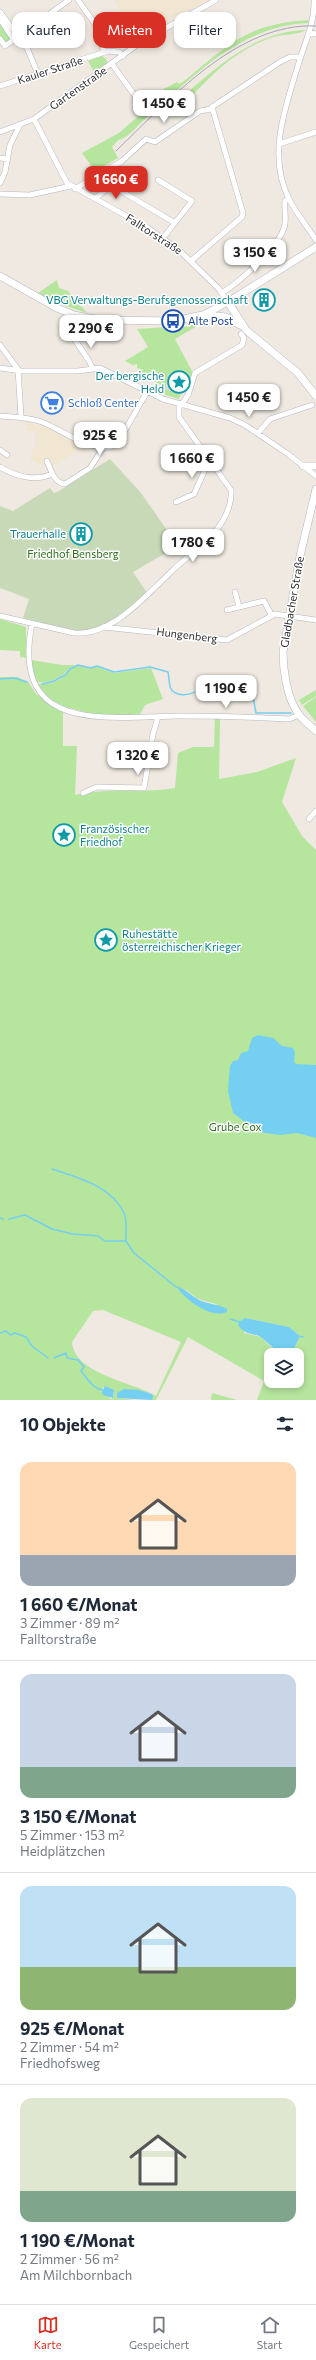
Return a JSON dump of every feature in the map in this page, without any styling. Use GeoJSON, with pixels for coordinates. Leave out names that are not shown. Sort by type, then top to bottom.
{"type":"FeatureCollection","features":[{"type":"Feature","properties":{"kind":"main road"},"geometry":{"type":"LineString","coordinates":[[0,276],[57,308],[74,315],[116,321],[173,321],[203,315],[228,302],[316,247]]}},
{"type":"Feature","properties":{"kind":"main road"},"geometry":{"type":"LineString","coordinates":[[228,302],[242,330]]}},
{"type":"Feature","properties":{"kind":"main road"},"geometry":{"type":"LineString","coordinates":[[203,315],[226,317],[298,373],[316,396]]}},
{"type":"Feature","properties":{"kind":"main road"},"geometry":{"type":"LineString","coordinates":[[303,466],[316,466]]}},
{"type":"Feature","properties":{"kind":"main road","name":"Gladbacher Straße"},"geometry":{"type":"LineString","coordinates":[[316,489],[300,556],[283,658],[291,698],[299,715],[316,730]]}},
{"type":"Feature","properties":{"kind":"street"},"geometry":{"type":"LineString","coordinates":[[52,12],[69,0]]}},
{"type":"Feature","properties":{"kind":"street"},"geometry":{"type":"LineString","coordinates":[[78,0],[95,24],[104,52]]}},
{"type":"Feature","properties":{"kind":"street","name":"Gartenstraße"},"geometry":{"type":"LineString","coordinates":[[0,132],[34,119],[152,35],[216,0]]}},
{"type":"Feature","properties":{"kind":"street"},"geometry":{"type":"LineString","coordinates":[[314,0],[314,20],[301,57],[278,144],[280,167],[289,198],[316,240]]}},
{"type":"Feature","properties":{"kind":"street"},"geometry":{"type":"LineString","coordinates":[[0,12],[12,32]]}},
{"type":"Feature","properties":{"kind":"street"},"geometry":{"type":"LineString","coordinates":[[0,19],[12,33]]}},
{"type":"Feature","properties":{"kind":"street"},"geometry":{"type":"LineString","coordinates":[[309,32],[316,34]]}},
{"type":"Feature","properties":{"kind":"street"},"geometry":{"type":"LineString","coordinates":[[0,39],[5,46],[12,41]]}},
{"type":"Feature","properties":{"kind":"street"},"geometry":{"type":"LineString","coordinates":[[27,48],[38,74]]}},
{"type":"Feature","properties":{"kind":"street","name":"Kauler Straße"},"geometry":{"type":"LineString","coordinates":[[0,86],[104,52],[118,52],[123,56]]}},
{"type":"Feature","properties":{"kind":"street"},"geometry":{"type":"LineString","coordinates":[[0,194],[30,195],[73,188],[122,161],[146,140],[155,142],[200,111],[211,109],[213,105],[280,62],[290,57],[301,57]]}},
{"type":"Feature","properties":{"kind":"street"},"geometry":{"type":"LineString","coordinates":[[112,64],[143,107]]}},
{"type":"Feature","properties":{"kind":"street"},"geometry":{"type":"LineString","coordinates":[[192,260],[242,217],[243,214],[211,109]]}},
{"type":"Feature","properties":{"kind":"street","name":"Falltorstraße"},"geometry":{"type":"LineString","coordinates":[[34,119],[64,179],[73,188],[163,238],[192,260],[223,292],[228,302]]}},
{"type":"Feature","properties":{"kind":"street"},"geometry":{"type":"LineString","coordinates":[[0,183],[5,172],[10,145],[20,125]]}},
{"type":"Feature","properties":{"kind":"street"},"geometry":{"type":"LineString","coordinates":[[278,144],[316,132]]}},
{"type":"Feature","properties":{"kind":"street"},"geometry":{"type":"LineString","coordinates":[[0,158],[8,159]]}},
{"type":"Feature","properties":{"kind":"street"},"geometry":{"type":"LineString","coordinates":[[158,180],[192,201],[163,238]]}},
{"type":"Feature","properties":{"kind":"street"},"geometry":{"type":"LineString","coordinates":[[95,199],[111,186],[175,223]]}},
{"type":"Feature","properties":{"kind":"street"},"geometry":{"type":"LineString","coordinates":[[223,292],[257,263],[281,236],[285,227],[285,201],[289,198]]}},
{"type":"Feature","properties":{"kind":"street"},"geometry":{"type":"LineString","coordinates":[[74,315],[70,334],[90,360],[93,370]]}},
{"type":"Feature","properties":{"kind":"street"},"geometry":{"type":"LineString","coordinates":[[0,616],[85,634],[103,627],[147,596],[207,540],[222,523],[228,510],[231,490],[179,417],[180,405],[188,395],[195,373],[242,345],[244,338],[242,330]]}},
{"type":"Feature","properties":{"kind":"street"},"geometry":{"type":"LineString","coordinates":[[0,345],[18,369],[21,417]]}},
{"type":"Feature","properties":{"kind":"street"},"geometry":{"type":"LineString","coordinates":[[0,368],[103,370],[147,392],[180,405],[230,418],[258,433],[316,476]]}},
{"type":"Feature","properties":{"kind":"street"},"geometry":{"type":"LineString","coordinates":[[0,416],[21,417],[42,422],[88,444],[103,448],[115,445],[120,439],[147,392]]}},
{"type":"Feature","properties":{"kind":"street"},"geometry":{"type":"LineString","coordinates":[[258,433],[270,419],[312,405]]}},
{"type":"Feature","properties":{"kind":"street"},"geometry":{"type":"LineString","coordinates":[[47,461],[52,474],[59,482],[65,484],[90,468],[103,448]]}},
{"type":"Feature","properties":{"kind":"street"},"geometry":{"type":"LineString","coordinates":[[0,450],[7,455]]}},
{"type":"Feature","properties":{"kind":"street"},"geometry":{"type":"LineString","coordinates":[[176,502],[194,494],[210,459]]}},
{"type":"Feature","properties":{"kind":"street"},"geometry":{"type":"LineString","coordinates":[[0,467],[23,477],[36,478],[52,474]]}},
{"type":"Feature","properties":{"kind":"street"},"geometry":{"type":"LineString","coordinates":[[235,592],[239,606]]}},
{"type":"Feature","properties":{"kind":"street"},"geometry":{"type":"LineString","coordinates":[[227,610],[264,601],[272,616]]}},
{"type":"Feature","properties":{"kind":"street","name":"Hungenberg"},"geometry":{"type":"LineString","coordinates":[[103,627],[227,640],[272,616],[289,615],[316,620]]}},
{"type":"Feature","properties":{"kind":"street"},"geometry":{"type":"LineString","coordinates":[[32,624],[28,656],[30,673],[37,690],[49,702],[64,709],[108,719],[158,717],[289,719],[299,715]]}},
{"type":"Feature","properties":{"kind":"street"},"geometry":{"type":"LineString","coordinates":[[83,793],[97,787],[144,788],[153,734],[158,717]]}},
{"type":"Feature","properties":{"kind":"street"},"geometry":{"type":"LineString","coordinates":[[309,819],[316,811]]}},
{"type":"Feature","properties":{"kind":"shaded area"},"geometry":{"type":"Polygon","coordinates":[[[114,0],[210,0],[185,12],[174,12],[174,17],[166,21],[166,12],[122,12],[114,0]]]}},
{"type":"Feature","properties":{"kind":"shaded area"},"geometry":{"type":"Polygon","coordinates":[[[169,374],[186,379],[182,395],[165,389],[169,374]]]}},
{"type":"Feature","properties":{"kind":"shaded area"},"geometry":{"type":"Polygon","coordinates":[[[24,421],[47,428],[84,446],[50,468],[30,460],[36,441],[35,432],[26,430],[27,426],[24,421]]]}},
{"type":"Feature","properties":{"kind":"green space"},"geometry":{"type":"Polygon","coordinates":[[[309,20],[308,23],[283,26],[261,33],[236,46],[236,41],[254,31],[287,22],[309,20]]]}},
{"type":"Feature","properties":{"kind":"green space"},"geometry":{"type":"Polygon","coordinates":[[[0,21],[12,39],[6,44],[0,38],[0,21]]]}},
{"type":"Feature","properties":{"kind":"green space"},"geometry":{"type":"Polygon","coordinates":[[[306,30],[299,33],[273,37],[260,42],[228,61],[191,97],[188,92],[228,59],[257,42],[288,32],[306,30]]]}},
{"type":"Feature","properties":{"kind":"green space"},"geometry":{"type":"Polygon","coordinates":[[[225,48],[232,48],[200,70],[129,135],[118,140],[112,147],[118,158],[95,171],[82,153],[119,133],[149,107],[148,104],[164,89],[177,82],[179,84],[183,82],[225,48]]]}},
{"type":"Feature","properties":{"kind":"green space"},"geometry":{"type":"Polygon","coordinates":[[[102,56],[107,60],[107,63],[94,72],[88,61],[102,56]]]}},
{"type":"Feature","properties":{"kind":"green space"},"geometry":{"type":"Polygon","coordinates":[[[57,280],[59,288],[68,291],[87,313],[60,304],[38,293],[57,280]]]}},
{"type":"Feature","properties":{"kind":"green space"},"geometry":{"type":"Polygon","coordinates":[[[204,322],[175,339],[193,373],[192,378],[187,377],[179,399],[163,394],[163,386],[141,374],[143,370],[137,368],[137,364],[133,365],[125,361],[148,347],[137,329],[168,327],[171,330],[204,322]]]}},
{"type":"Feature","properties":{"kind":"green space","name":"Friedhof Bensberg"},"geometry":{"type":"Polygon","coordinates":[[[110,459],[141,493],[178,546],[133,572],[147,593],[108,623],[90,630],[81,631],[59,628],[23,618],[29,599],[0,588],[0,506],[13,511],[50,488],[54,493],[59,491],[110,459]]]}},
{"type":"Feature","properties":{"kind":"green space"},"geometry":{"type":"Polygon","coordinates":[[[0,619],[26,627],[26,658],[20,657],[20,651],[0,650],[0,619]]]}},
{"type":"Feature","properties":{"kind":"green space"},"geometry":{"type":"Polygon","coordinates":[[[31,660],[62,665],[75,665],[71,668],[79,665],[88,668],[95,666],[114,673],[151,668],[163,699],[145,705],[139,716],[107,717],[65,707],[50,699],[37,684],[46,684],[61,679],[70,668],[55,680],[36,682],[31,660]]]}},
{"type":"Feature","properties":{"kind":"green space","name":"Grube Cox"},"geometry":{"type":"Polygon","coordinates":[[[0,677],[18,677],[29,683],[36,694],[63,712],[63,746],[77,746],[75,795],[100,791],[163,790],[175,788],[178,753],[193,747],[214,747],[215,719],[220,719],[219,779],[257,772],[296,758],[282,802],[302,836],[316,850],[316,1400],[257,1400],[264,1381],[188,1337],[156,1400],[152,1400],[152,1394],[139,1390],[117,1398],[134,1400],[0,1400],[0,677]],[[185,1289],[194,1304],[219,1305],[198,1299],[185,1289]],[[103,1310],[93,1311],[72,1342],[75,1353],[83,1362],[106,1376],[156,1396],[181,1342],[103,1310]],[[103,1387],[102,1392],[111,1399],[113,1398],[114,1390],[103,1387]]]}},
{"type":"Feature","properties":{"kind":"green space"},"geometry":{"type":"Polygon","coordinates":[[[316,690],[316,696],[302,705],[299,700],[316,690]]]}},
{"type":"Feature","properties":{"kind":"green space"},"geometry":{"type":"Polygon","coordinates":[[[316,697],[316,722],[303,706],[316,697]]]}},
{"type":"Feature","properties":{"kind":"green space"},"geometry":{"type":"Polygon","coordinates":[[[212,1393],[237,1400],[211,1400],[212,1393]]]}},
{"type":"Feature","properties":{"kind":"water"},"geometry":{"type":"Polygon","coordinates":[[[258,1035],[273,1038],[282,1046],[293,1048],[295,1052],[294,1062],[296,1064],[316,1065],[316,1138],[297,1133],[280,1135],[258,1132],[233,1113],[228,1091],[230,1066],[233,1061],[238,1060],[241,1053],[248,1051],[252,1038],[258,1035]]]}},
{"type":"Feature","properties":{"kind":"water"},"geometry":{"type":"Polygon","coordinates":[[[176,1286],[185,1290],[199,1300],[227,1309],[227,1312],[214,1313],[206,1311],[186,1297],[176,1286]]]}},
{"type":"Feature","properties":{"kind":"water"},"geometry":{"type":"Polygon","coordinates":[[[245,1318],[289,1327],[300,1336],[294,1348],[273,1348],[259,1336],[245,1332],[238,1325],[239,1322],[245,1318]]]}},
{"type":"Feature","properties":{"kind":"water"},"geometry":{"type":"Polygon","coordinates":[[[105,1386],[114,1390],[113,1398],[103,1395],[102,1392],[105,1386]]]}},
{"type":"Feature","properties":{"kind":"water"},"geometry":{"type":"Polygon","coordinates":[[[124,1389],[139,1390],[152,1394],[152,1400],[117,1398],[117,1393],[124,1389]]]}},
{"type":"Feature","properties":{"kind":"waterway"},"geometry":{"type":"LineString","coordinates":[[42,684],[54,681],[78,665],[91,668],[97,666],[114,672],[150,667],[168,672],[170,687],[173,691],[181,695],[190,694],[202,688],[214,691],[221,686],[249,684],[251,686],[256,713],[291,713]]}},
{"type":"Feature","properties":{"kind":"waterway"},"geometry":{"type":"LineString","coordinates":[[0,679],[14,678],[27,682]]}},
{"type":"Feature","properties":{"kind":"waterway"},"geometry":{"type":"LineString","coordinates":[[52,1169],[93,1184],[111,1196],[124,1213],[126,1223],[126,1240]]}},
{"type":"Feature","properties":{"kind":"waterway"},"geometry":{"type":"LineString","coordinates":[[9,1219],[25,1215],[52,1229],[73,1234],[98,1236],[105,1241],[126,1241],[134,1253],[176,1287]]}},
{"type":"Feature","properties":{"kind":"waterway"},"geometry":{"type":"LineString","coordinates":[[230,1319],[240,1322]]}},
{"type":"Feature","properties":{"kind":"waterway"},"geometry":{"type":"LineString","coordinates":[[0,1333],[6,1331],[10,1335],[15,1333],[26,1337],[32,1346],[48,1358]]}},
{"type":"Feature","properties":{"kind":"waterway"},"geometry":{"type":"LineString","coordinates":[[298,1336],[303,1337]]}},
{"type":"Feature","properties":{"kind":"waterway"},"geometry":{"type":"LineString","coordinates":[[54,1358],[66,1353],[67,1358],[78,1360],[84,1367],[81,1371],[88,1380],[96,1388],[103,1390]]}},
{"type":"Feature","properties":{"kind":"tram line"},"geometry":{"type":"LineString","coordinates":[[116,151],[182,88],[206,68],[232,51],[259,37],[287,28],[316,26]]}},
{"type":"Feature","properties":{"kind":"place","name":"VBG Verwaltungs-Berufsgenossenschaft"},"geometry":{"type":"Point","coordinates":[264,300]}},
{"type":"Feature","properties":{"kind":"place","name":"Alte Post"},"geometry":{"type":"Point","coordinates":[173,321]}},
{"type":"Feature","properties":{"kind":"place","name":"Der bergische Held"},"geometry":{"type":"Point","coordinates":[179,382]}},
{"type":"Feature","properties":{"kind":"place","name":"Schloß Center"},"geometry":{"type":"Point","coordinates":[52,403]}},
{"type":"Feature","properties":{"kind":"place","name":"Trauerhalle"},"geometry":{"type":"Point","coordinates":[81,534]}},
{"type":"Feature","properties":{"kind":"place","name":"Französischer Friedhof"},"geometry":{"type":"Point","coordinates":[64,835]}},
{"type":"Feature","properties":{"kind":"place","name":"Ruhestätte österreichischer Krieger"},"geometry":{"type":"Point","coordinates":[106,940]}}]}
